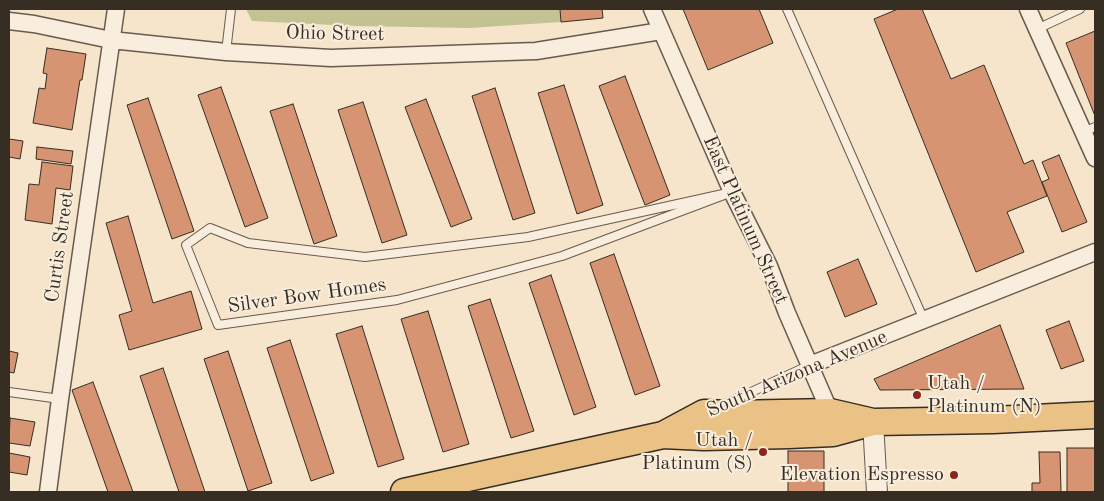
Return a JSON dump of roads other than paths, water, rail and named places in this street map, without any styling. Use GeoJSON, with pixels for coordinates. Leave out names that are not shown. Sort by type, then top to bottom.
{"type":"FeatureCollection","features":[{"type":"Feature","properties":{"kind":"main road"},"geometry":{"type":"LineString","coordinates":[[704,414],[873,422],[993,420],[1095,415]]}},
{"type":"Feature","properties":{"kind":"main road","name":"South Arizona Avenue"},"geometry":{"type":"LineString","coordinates":[[404,492],[662,436],[704,414]]}},
{"type":"Feature","properties":{"kind":"main road"},"geometry":{"type":"LineString","coordinates":[[662,436],[736,437],[833,433],[835,421]]}},
{"type":"Feature","properties":{"kind":"street","name":"Curtis Street"},"geometry":{"type":"LineString","coordinates":[[48,492],[116,9]]}},
{"type":"Feature","properties":{"kind":"street","name":"East Platinum Street"},"geometry":{"type":"LineString","coordinates":[[652,9],[732,192],[769,266],[787,313],[835,421]]}},
{"type":"Feature","properties":{"kind":"street"},"geometry":{"type":"LineString","coordinates":[[1028,9],[1089,129],[1095,158]]}},
{"type":"Feature","properties":{"kind":"street","name":"Ohio Street"},"geometry":{"type":"LineString","coordinates":[[9,21],[34,24],[111,40],[226,52],[331,58],[536,51],[661,31]]}},
{"type":"Feature","properties":{"kind":"street","name":"South Arizona Avenue"},"geometry":{"type":"LineString","coordinates":[[810,366],[1095,252]]}},
{"type":"Feature","properties":{"kind":"street"},"geometry":{"type":"LineString","coordinates":[[873,422],[877,492]]}},
{"type":"Feature","properties":{"kind":"lane"},"geometry":{"type":"LineString","coordinates":[[226,52],[231,9]]}},
{"type":"Feature","properties":{"kind":"lane"},"geometry":{"type":"LineString","coordinates":[[787,9],[924,320]]}},
{"type":"Feature","properties":{"kind":"lane"},"geometry":{"type":"LineString","coordinates":[[1037,29],[1080,9]]}},
{"type":"Feature","properties":{"kind":"lane","name":"Silver Bow Homes"},"geometry":{"type":"LineString","coordinates":[[732,192],[562,256],[397,300],[218,325],[186,245],[210,228],[248,243],[365,257],[528,237],[732,192]]}},
{"type":"Feature","properties":{"kind":"lane","name":"South Arizona Avenue"},"geometry":{"type":"LineString","coordinates":[[704,414],[810,366]]}},
{"type":"Feature","properties":{"kind":"lane"},"geometry":{"type":"LineString","coordinates":[[9,392],[60,399]]}},
{"type":"Feature","properties":{"kind":"place","name":"Utah / Platinum (N)"},"geometry":{"type":"Point","coordinates":[917,395]}},
{"type":"Feature","properties":{"kind":"place","name":"Utah / Platinum (S)"},"geometry":{"type":"Point","coordinates":[763,452]}},
{"type":"Feature","properties":{"kind":"place","name":"Elevation Espresso"},"geometry":{"type":"Point","coordinates":[954,475]}}]}
